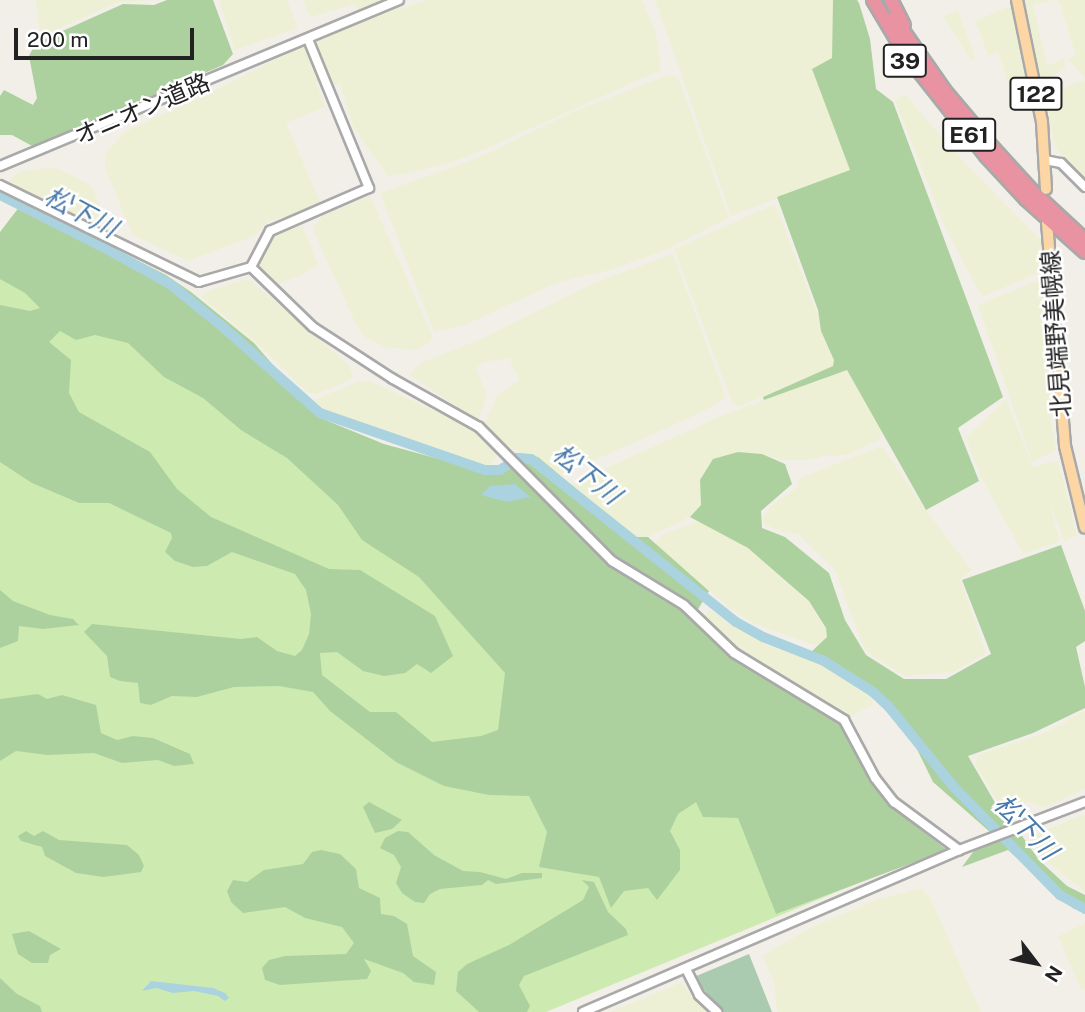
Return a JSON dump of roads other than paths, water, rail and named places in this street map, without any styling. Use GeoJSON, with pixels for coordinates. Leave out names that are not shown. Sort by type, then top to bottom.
{"type":"FeatureCollection","features":[{"type":"Feature","properties":{"kind":"highway","name":"39"},"geometry":{"type":"LineString","coordinates":[[863,0],[900,55],[954,117]]}},
{"type":"Feature","properties":{"kind":"highway","name":"E61"},"geometry":{"type":"LineString","coordinates":[[873,0],[905,52],[954,117],[1026,199],[1085,252]]}},
{"type":"Feature","properties":{"kind":"highway","name":"E61"},"geometry":{"type":"LineString","coordinates":[[883,0],[920,59],[1034,193],[1085,240]]}},
{"type":"Feature","properties":{"kind":"highway","name":"39"},"geometry":{"type":"LineString","coordinates":[[891,0],[920,59]]}},
{"type":"Feature","properties":{"kind":"main road","name":"122"},"geometry":{"type":"LineString","coordinates":[[1017,0],[1042,122],[1046,189]]}},
{"type":"Feature","properties":{"kind":"main road","name":"北見端野美幌線"},"geometry":{"type":"LineString","coordinates":[[1047,222],[1065,446],[1085,528]]}},
{"type":"Feature","properties":{"kind":"street","name":"オニオン道路"},"geometry":{"type":"LineString","coordinates":[[0,166],[399,0]]}},
{"type":"Feature","properties":{"kind":"street"},"geometry":{"type":"LineString","coordinates":[[0,185],[191,279],[209,281],[251,267],[270,231],[369,188],[308,39]]}},
{"type":"Feature","properties":{"kind":"street"},"geometry":{"type":"LineString","coordinates":[[1045,160],[1061,163],[1085,187]]}},
{"type":"Feature","properties":{"kind":"street"},"geometry":{"type":"LineString","coordinates":[[251,267],[313,327],[393,379],[480,427],[612,561],[684,605],[734,653],[844,720],[875,778],[894,802],[959,850]]}},
{"type":"Feature","properties":{"kind":"street"},"geometry":{"type":"LineString","coordinates":[[583,1012],[686,970],[959,850],[1085,802]]}},
{"type":"Feature","properties":{"kind":"street"},"geometry":{"type":"LineString","coordinates":[[686,970],[699,995],[717,1012]]}},
{"type":"Feature","properties":{"kind":"water"},"geometry":{"type":"Polygon","coordinates":[[[515,484],[530,497],[507,502],[481,495],[490,486],[515,484]]]}},
{"type":"Feature","properties":{"kind":"water"},"geometry":{"type":"Polygon","coordinates":[[[151,981],[213,988],[225,993],[229,998],[225,1001],[218,996],[194,991],[173,993],[156,988],[142,991],[151,981]]]}},
{"type":"Feature","properties":{"kind":"waterway","name":"松下川"},"geometry":{"type":"LineString","coordinates":[[0,195],[170,284],[320,413],[485,470],[500,470],[517,458],[531,459],[736,622],[763,637],[824,661],[873,692],[889,707],[953,786],[1060,895],[1085,909]]}}]}
